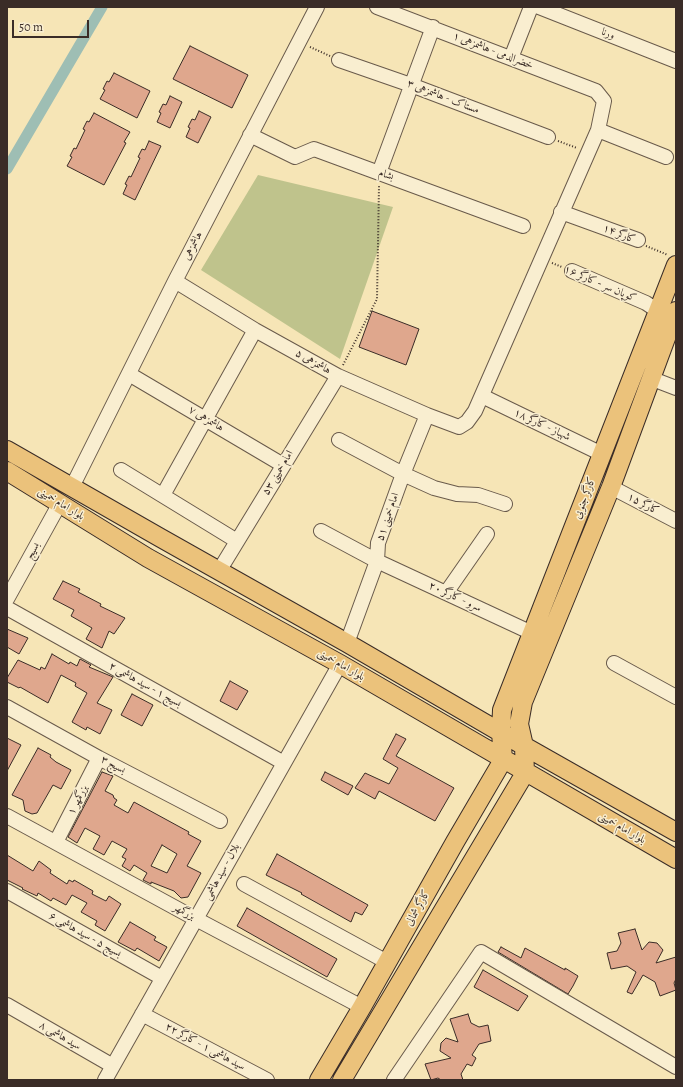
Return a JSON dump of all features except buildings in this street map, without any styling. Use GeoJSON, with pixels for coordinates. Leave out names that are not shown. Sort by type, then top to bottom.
{"type":"FeatureCollection","features":[{"type":"Feature","properties":{"kind":"main road","name":"کارگر جنوبی"},"geometry":{"type":"LineString","coordinates":[[501,732],[502,710],[658,311],[673,260]]}},
{"type":"Feature","properties":{"kind":"main road","name":"کارگر جنوبی"},"geometry":{"type":"LineString","coordinates":[[524,746],[519,724],[523,702],[610,487],[650,378],[671,336],[676,311]]}},
{"type":"Feature","properties":{"kind":"main road","name":"بلوار امام خمینی"},"geometry":{"type":"LineString","coordinates":[[7,450],[347,642],[524,746],[676,832]]}},
{"type":"Feature","properties":{"kind":"main road","name":"بلوار امام خمینی"},"geometry":{"type":"LineString","coordinates":[[7,472],[148,558],[340,664],[525,773],[676,859]]}},
{"type":"Feature","properties":{"kind":"main road"},"geometry":{"type":"LineString","coordinates":[[592,479],[610,487]]}},
{"type":"Feature","properties":{"kind":"main road"},"geometry":{"type":"LineString","coordinates":[[501,732],[503,760]]}},
{"type":"Feature","properties":{"kind":"main road"},"geometry":{"type":"LineString","coordinates":[[524,746],[525,773]]}},
{"type":"Feature","properties":{"kind":"main road","name":"کارگر شمالی"},"geometry":{"type":"LineString","coordinates":[[319,1080],[503,760]]}},
{"type":"Feature","properties":{"kind":"main road","name":"کارگر شمالی"},"geometry":{"type":"LineString","coordinates":[[342,1080],[525,773]]}},
{"type":"Feature","properties":{"kind":"main road"},"geometry":{"type":"LineString","coordinates":[[455,842],[460,838],[466,837],[472,840],[476,844],[477,850],[475,856]]}},
{"type":"Feature","properties":{"kind":"street","name":"هاشمزهی"},"geometry":{"type":"LineString","coordinates":[[72,487],[250,134],[317,7]]}},
{"type":"Feature","properties":{"kind":"street","name":"خضرالدمی - هاشمزهی ۱"},"geometry":{"type":"LineString","coordinates":[[377,7],[434,27],[596,91],[604,101],[598,130]]}},
{"type":"Feature","properties":{"kind":"street"},"geometry":{"type":"LineString","coordinates":[[511,58],[531,7]]}},
{"type":"Feature","properties":{"kind":"street","name":"ورنا"},"geometry":{"type":"LineString","coordinates":[[540,7],[676,61]]}},
{"type":"Feature","properties":{"kind":"street"},"geometry":{"type":"LineString","coordinates":[[379,173],[434,27]]}},
{"type":"Feature","properties":{"kind":"street","name":"مستاک - هاشمزهی ۳"},"geometry":{"type":"LineString","coordinates":[[339,60],[411,85],[548,137]]}},
{"type":"Feature","properties":{"kind":"street"},"geometry":{"type":"LineString","coordinates":[[482,396],[598,130],[666,157]]}},
{"type":"Feature","properties":{"kind":"street","name":"بشام"},"geometry":{"type":"LineString","coordinates":[[250,134],[295,157],[314,150],[523,226]]}},
{"type":"Feature","properties":{"kind":"street","name":"کارگر ۱۴"},"geometry":{"type":"LineString","coordinates":[[562,212],[638,240]]}},
{"type":"Feature","properties":{"kind":"street","name":"کوپان سر - کارگر ۱۶"},"geometry":{"type":"LineString","coordinates":[[572,271],[646,303],[658,311]]}},
{"type":"Feature","properties":{"kind":"street","name":"هاشمزهی ۵"},"geometry":{"type":"LineString","coordinates":[[175,281],[255,330],[338,376],[427,415],[459,427],[468,422],[482,396]]}},
{"type":"Feature","properties":{"kind":"street"},"geometry":{"type":"LineString","coordinates":[[163,495],[255,330]]}},
{"type":"Feature","properties":{"kind":"street","name":"هاشمزهی ۷"},"geometry":{"type":"LineString","coordinates":[[129,374],[283,465]]}},
{"type":"Feature","properties":{"kind":"street","name":"امام خمینی ۵۳"},"geometry":{"type":"LineString","coordinates":[[219,570],[338,376]]}},
{"type":"Feature","properties":{"kind":"street"},"geometry":{"type":"LineString","coordinates":[[650,378],[676,388]]}},
{"type":"Feature","properties":{"kind":"street","name":"شهباز - کارگر ۱۸"},"geometry":{"type":"LineString","coordinates":[[482,396],[602,454]]}},
{"type":"Feature","properties":{"kind":"street","name":"امام خمینی ۵۱"},"geometry":{"type":"LineString","coordinates":[[347,642],[377,560],[378,543],[402,474],[427,415]]}},
{"type":"Feature","properties":{"kind":"street"},"geometry":{"type":"LineString","coordinates":[[339,440],[402,474],[434,488],[457,494],[478,495],[505,504]]}},
{"type":"Feature","properties":{"kind":"street"},"geometry":{"type":"LineString","coordinates":[[121,470],[237,541]]}},
{"type":"Feature","properties":{"kind":"street","name":"کارگر ۱۵"},"geometry":{"type":"LineString","coordinates":[[610,487],[676,521]]}},
{"type":"Feature","properties":{"kind":"street","name":"بسیج"},"geometry":{"type":"LineString","coordinates":[[7,599],[60,503]]}},
{"type":"Feature","properties":{"kind":"street","name":"سرو - کارگر ۲۰"},"geometry":{"type":"LineString","coordinates":[[320,531],[377,560],[532,633]]}},
{"type":"Feature","properties":{"kind":"street"},"geometry":{"type":"LineString","coordinates":[[446,593],[487,534]]}},
{"type":"Feature","properties":{"kind":"street","name":"بسیج ۱ - سید هاشمی ۲"},"geometry":{"type":"LineString","coordinates":[[7,608],[284,762]]}},
{"type":"Feature","properties":{"kind":"street"},"geometry":{"type":"LineString","coordinates":[[614,663],[676,697]]}},
{"type":"Feature","properties":{"kind":"street","name":"بلال - سید هاشمی"},"geometry":{"type":"LineString","coordinates":[[105,1080],[340,664]]}},
{"type":"Feature","properties":{"kind":"street","name":"بسیج ۳"},"geometry":{"type":"LineString","coordinates":[[7,707],[99,758],[220,821]]}},
{"type":"Feature","properties":{"kind":"street","name":"بزرگمهر ۱"},"geometry":{"type":"LineString","coordinates":[[56,842],[99,758]]}},
{"type":"Feature","properties":{"kind":"street","name":"بزرگمهر"},"geometry":{"type":"LineString","coordinates":[[7,816],[362,1007]]}},
{"type":"Feature","properties":{"kind":"street"},"geometry":{"type":"LineString","coordinates":[[244,884],[387,962]]}},
{"type":"Feature","properties":{"kind":"street","name":"بسیج ۵ - سید هاشمی ۶"},"geometry":{"type":"LineString","coordinates":[[8,893],[162,978]]}},
{"type":"Feature","properties":{"kind":"street"},"geometry":{"type":"LineString","coordinates":[[394,1080],[481,952],[676,1067]]}},
{"type":"Feature","properties":{"kind":"street","name":"سید هاشمی ۸"},"geometry":{"type":"LineString","coordinates":[[7,1005],[113,1066]]}},
{"type":"Feature","properties":{"kind":"street","name":"سید هاشمی ۱ - کارگر ۲۲"},"geometry":{"type":"LineString","coordinates":[[142,1014],[268,1080]]}},
{"type":"Feature","properties":{"kind":"path"},"geometry":{"type":"LineString","coordinates":[[298,42],[339,60]]}},
{"type":"Feature","properties":{"kind":"path"},"geometry":{"type":"LineString","coordinates":[[548,137],[588,152]]}},
{"type":"Feature","properties":{"kind":"path"},"geometry":{"type":"LineString","coordinates":[[338,376],[377,300],[379,173]]}},
{"type":"Feature","properties":{"kind":"path","name":"کارگر ۱۴"},"geometry":{"type":"LineString","coordinates":[[638,240],[642,245],[673,260]]}},
{"type":"Feature","properties":{"kind":"path","name":"کوپان سر - کارگر ۱۶"},"geometry":{"type":"LineString","coordinates":[[541,258],[572,271]]}},
{"type":"Feature","properties":{"kind":"green space"},"geometry":{"type":"Polygon","coordinates":[[[258,175],[393,207],[340,359],[201,270],[258,175]]]}},
{"type":"Feature","properties":{"kind":"waterway"},"geometry":{"type":"LineString","coordinates":[[7,169],[102,7]]}}]}
